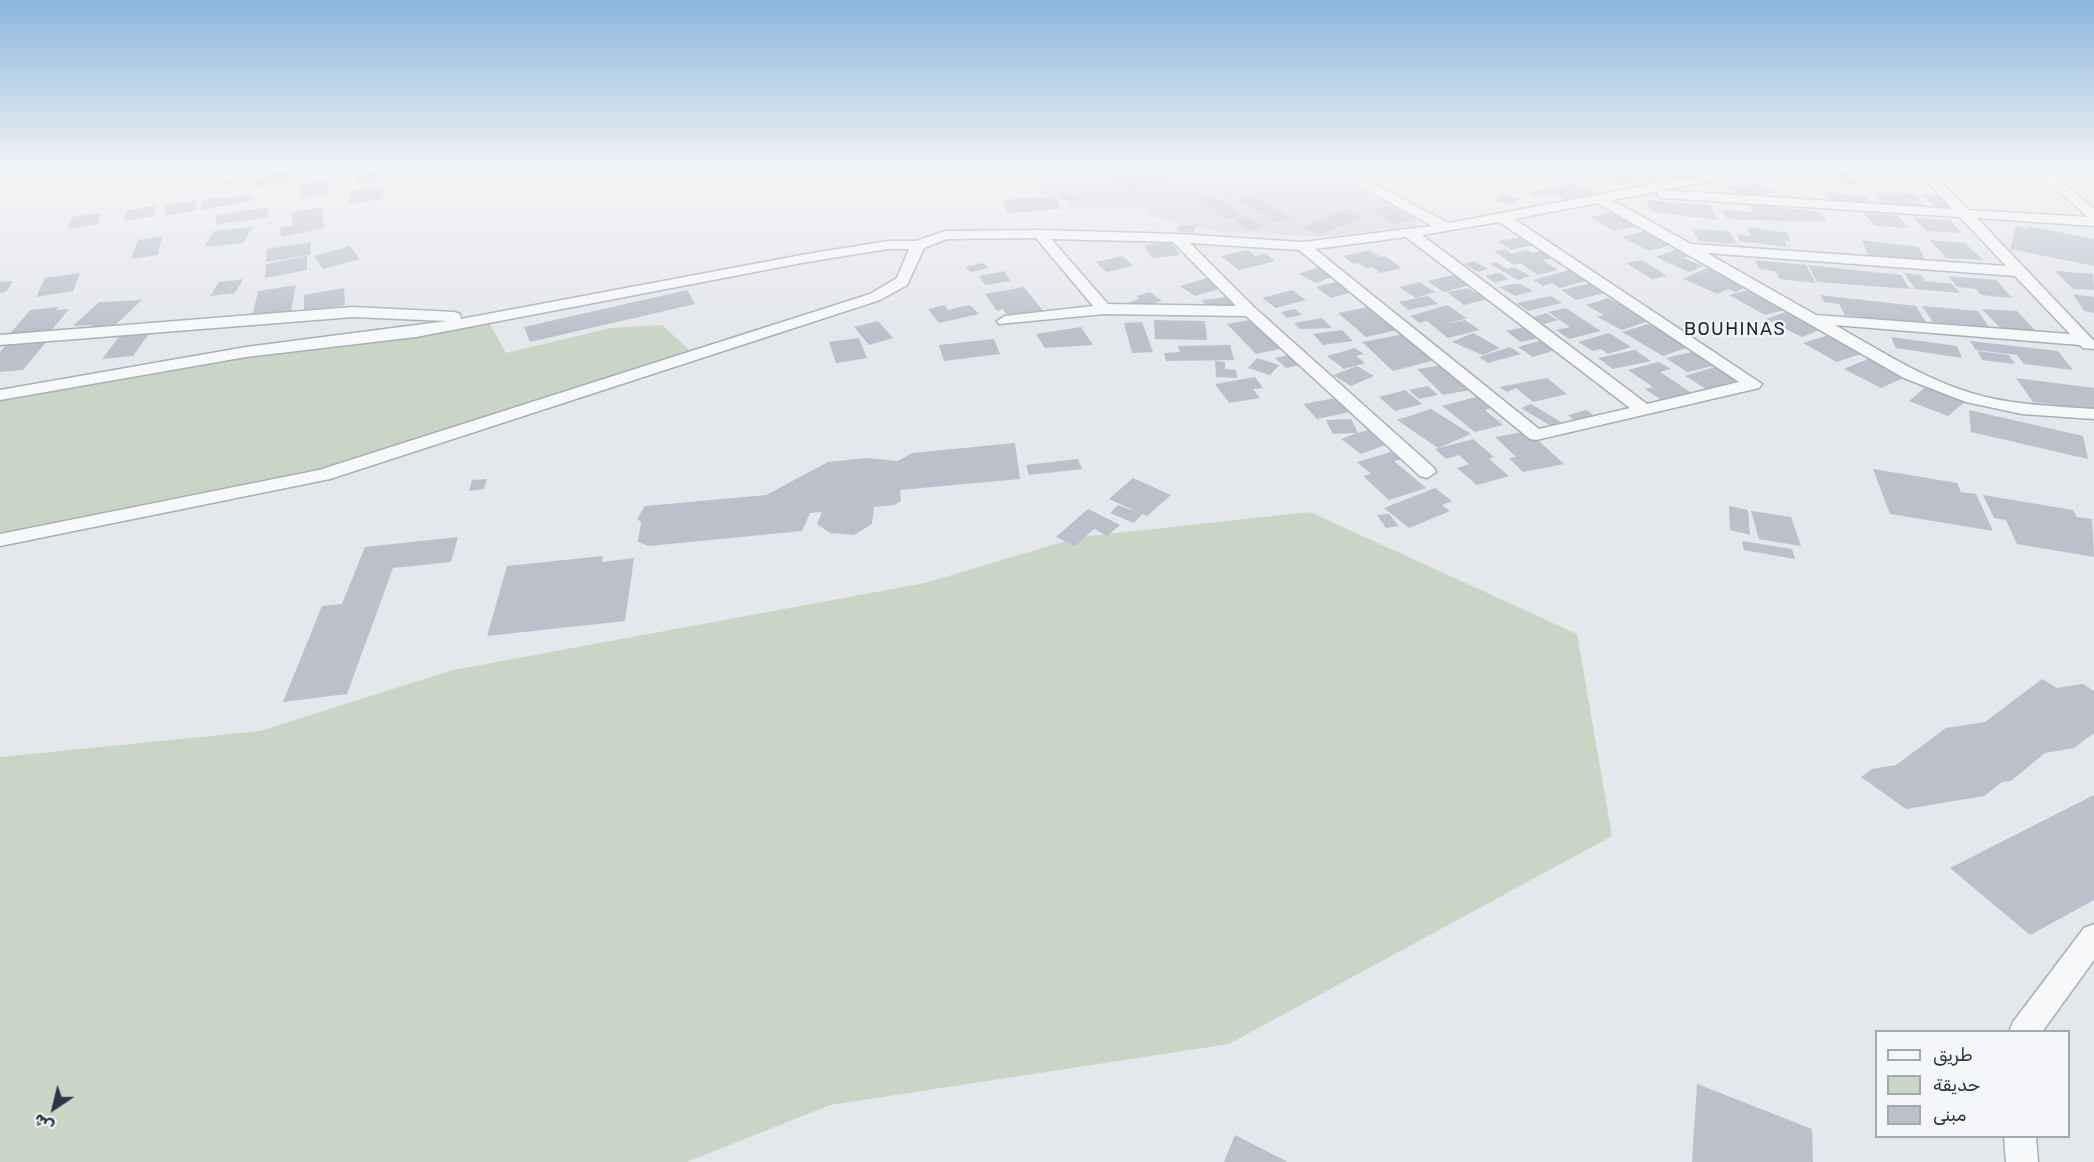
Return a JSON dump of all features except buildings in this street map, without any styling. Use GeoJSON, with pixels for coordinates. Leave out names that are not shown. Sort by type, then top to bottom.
{"type":"FeatureCollection","features":[{"type":"Feature","properties":{"kind":"street"},"geometry":{"type":"LineString","coordinates":[[1442,225],[1447,228]]}},
{"type":"Feature","properties":{"kind":"street"},"geometry":{"type":"LineString","coordinates":[[0,395],[246,352],[416,332],[807,258],[888,245],[918,245],[945,235],[1040,234],[1177,238],[1303,246],[1411,234],[1461,225]]}},
{"type":"Feature","properties":{"kind":"street"},"geometry":{"type":"LineString","coordinates":[[1303,246],[1536,435],[1753,384],[1513,225]]}},
{"type":"Feature","properties":{"kind":"street"},"geometry":{"type":"LineString","coordinates":[[1648,225],[1910,374],[1966,397],[2022,409],[2094,414]]}},
{"type":"Feature","properties":{"kind":"street"},"geometry":{"type":"LineString","coordinates":[[1977,225],[2089,345]]}},
{"type":"Feature","properties":{"kind":"street"},"geometry":{"type":"LineString","coordinates":[[1040,234],[1104,309]]}},
{"type":"Feature","properties":{"kind":"street"},"geometry":{"type":"LineString","coordinates":[[1411,234],[1645,411]]}},
{"type":"Feature","properties":{"kind":"street"},"geometry":{"type":"LineString","coordinates":[[1177,238],[1250,310],[1427,472]]}},
{"type":"Feature","properties":{"kind":"street"},"geometry":{"type":"LineString","coordinates":[[0,540],[323,475],[875,297],[897,287],[908,276],[918,245]]}},
{"type":"Feature","properties":{"kind":"street"},"geometry":{"type":"LineString","coordinates":[[1687,247],[2022,272]]}},
{"type":"Feature","properties":{"kind":"street"},"geometry":{"type":"LineString","coordinates":[[1005,321],[1104,309],[1250,310]]}},
{"type":"Feature","properties":{"kind":"street"},"geometry":{"type":"LineString","coordinates":[[0,340],[353,312],[487,319]]}},
{"type":"Feature","properties":{"kind":"street"},"geometry":{"type":"LineString","coordinates":[[1812,319],[2089,345]]}},
{"type":"Feature","properties":{"kind":"street"},"geometry":{"type":"LineString","coordinates":[[2025,1030],[2094,937]]}},
{"type":"Feature","properties":{"kind":"street"},"geometry":{"type":"LineString","coordinates":[[2020,1138],[2022,1162]]}},
{"type":"Feature","properties":{"kind":"shaded area"},"geometry":{"type":"Polygon","coordinates":[[[1190,225],[1418,226],[1321,237],[1217,231],[1190,225]]]}},
{"type":"Feature","properties":{"kind":"green space"},"geometry":{"type":"Polygon","coordinates":[[[487,319],[506,353],[611,328],[662,325],[695,355],[323,475],[0,540],[0,395],[487,319]]]}},
{"type":"Feature","properties":{"kind":"green space"},"geometry":{"type":"Polygon","coordinates":[[[1310,512],[1577,634],[1612,836],[1229,1044],[830,1105],[687,1162],[0,1162],[0,757],[260,731],[453,670],[925,583],[1079,537],[1310,512]]]}},
{"type":"Feature","properties":{"kind":"district","name":"BOUHINAS"},"geometry":{"type":"Point","coordinates":[1735,330]}}]}
